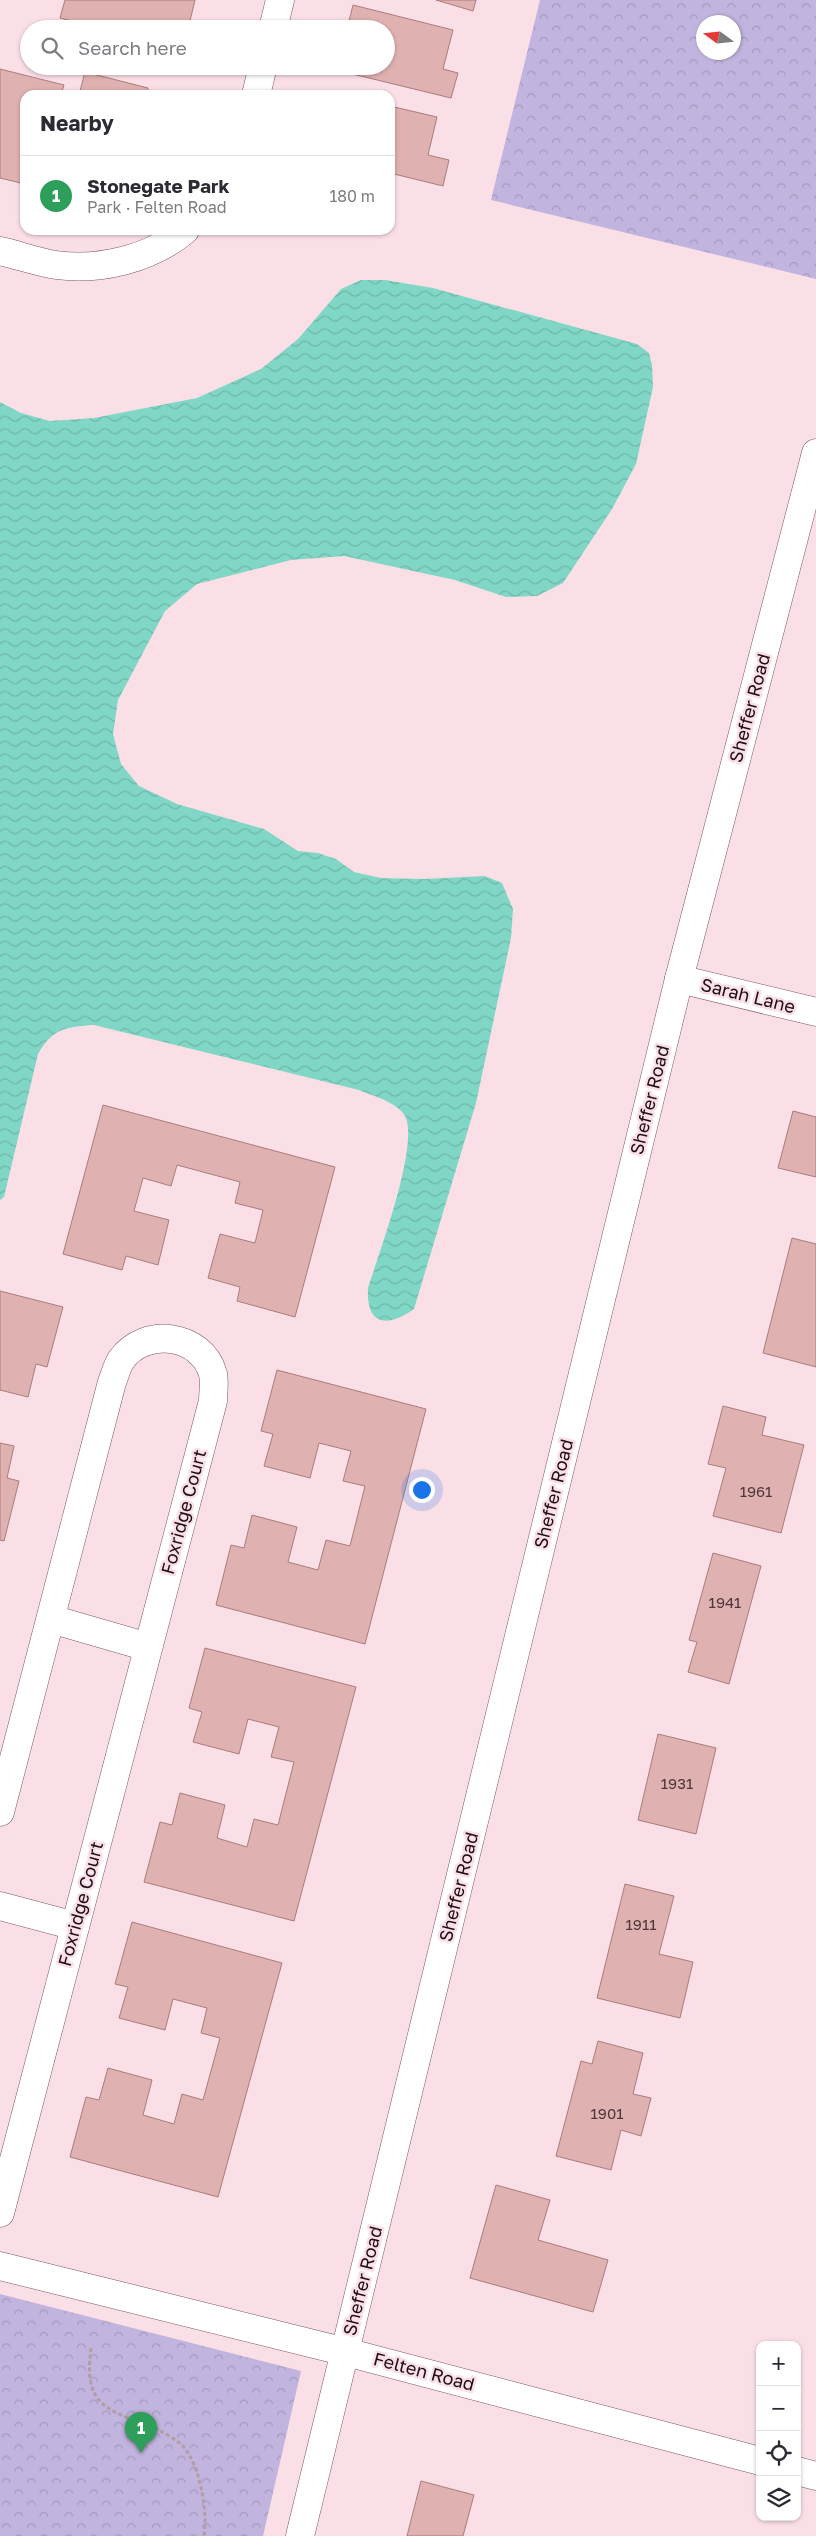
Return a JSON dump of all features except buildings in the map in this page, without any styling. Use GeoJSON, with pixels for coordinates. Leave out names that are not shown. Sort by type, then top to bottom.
{"type":"FeatureCollection","features":[{"type":"Feature","properties":{"kind":"street"},"geometry":{"type":"LineString","coordinates":[[275,20],[280,0]]}},
{"type":"Feature","properties":{"kind":"street"},"geometry":{"type":"LineString","coordinates":[[257,90],[261,75]]}},
{"type":"Feature","properties":{"kind":"street"},"geometry":{"type":"LineString","coordinates":[[0,251],[55,265],[93,267],[133,258],[173,240],[178,235]]}},
{"type":"Feature","properties":{"kind":"street","name":"Sheffer Road"},"geometry":{"type":"LineString","coordinates":[[300,2536],[679,979],[816,453]]}},
{"type":"Feature","properties":{"kind":"street","name":"Sarah Lane"},"geometry":{"type":"LineString","coordinates":[[679,979],[816,1012]]}},
{"type":"Feature","properties":{"kind":"street","name":"Foxridge Court"},"geometry":{"type":"LineString","coordinates":[[0,1812],[112,1382],[121,1360],[139,1345],[162,1338],[184,1341],[204,1355],[214,1375],[213,1401],[0,2213]]}},
{"type":"Feature","properties":{"kind":"street"},"geometry":{"type":"LineString","coordinates":[[51,1619],[148,1646]]}},
{"type":"Feature","properties":{"kind":"street"},"geometry":{"type":"LineString","coordinates":[[0,1906],[75,1926]]}},
{"type":"Feature","properties":{"kind":"street","name":"Felten Road"},"geometry":{"type":"LineString","coordinates":[[0,2266],[346,2352],[756,2460]]}},
{"type":"Feature","properties":{"kind":"street"},"geometry":{"type":"LineString","coordinates":[[801,2472],[816,2476]]}},
{"type":"Feature","properties":{"kind":"path"},"geometry":{"type":"LineString","coordinates":[[91,2348],[89,2374],[94,2391],[103,2405],[161,2431],[182,2446],[194,2466],[204,2496],[204,2536]]}},
{"type":"Feature","properties":{"kind":"green space"},"geometry":{"type":"Polygon","coordinates":[[[540,0],[816,0],[816,279],[491,200],[540,0]]]}},
{"type":"Feature","properties":{"kind":"green space"},"geometry":{"type":"Polygon","coordinates":[[[0,2294],[301,2371],[263,2536],[0,2536],[0,2294]]]}},
{"type":"Feature","properties":{"kind":"water"},"geometry":{"type":"Polygon","coordinates":[[[361,280],[385,280],[433,288],[637,344],[649,353],[652,365],[653,387],[636,464],[612,509],[563,583],[537,596],[506,597],[455,580],[344,556],[291,560],[197,584],[165,611],[118,700],[113,734],[121,764],[139,786],[177,804],[264,829],[298,851],[318,853],[336,859],[354,872],[381,878],[423,879],[485,876],[502,883],[513,909],[511,938],[476,1103],[414,1309],[387,1321],[380,1320],[371,1310],[368,1301],[368,1288],[403,1174],[408,1130],[405,1116],[401,1111],[384,1100],[359,1090],[94,1025],[61,1030],[49,1039],[38,1054],[4,1197],[0,1200],[0,402],[21,413],[50,421],[94,418],[197,398],[261,369],[298,339],[341,289],[361,280]]]}},
{"type":"Feature","properties":{"kind":"place","name":"Stonegate Park"},"geometry":{"type":"Point","coordinates":[141,2453]}}]}
